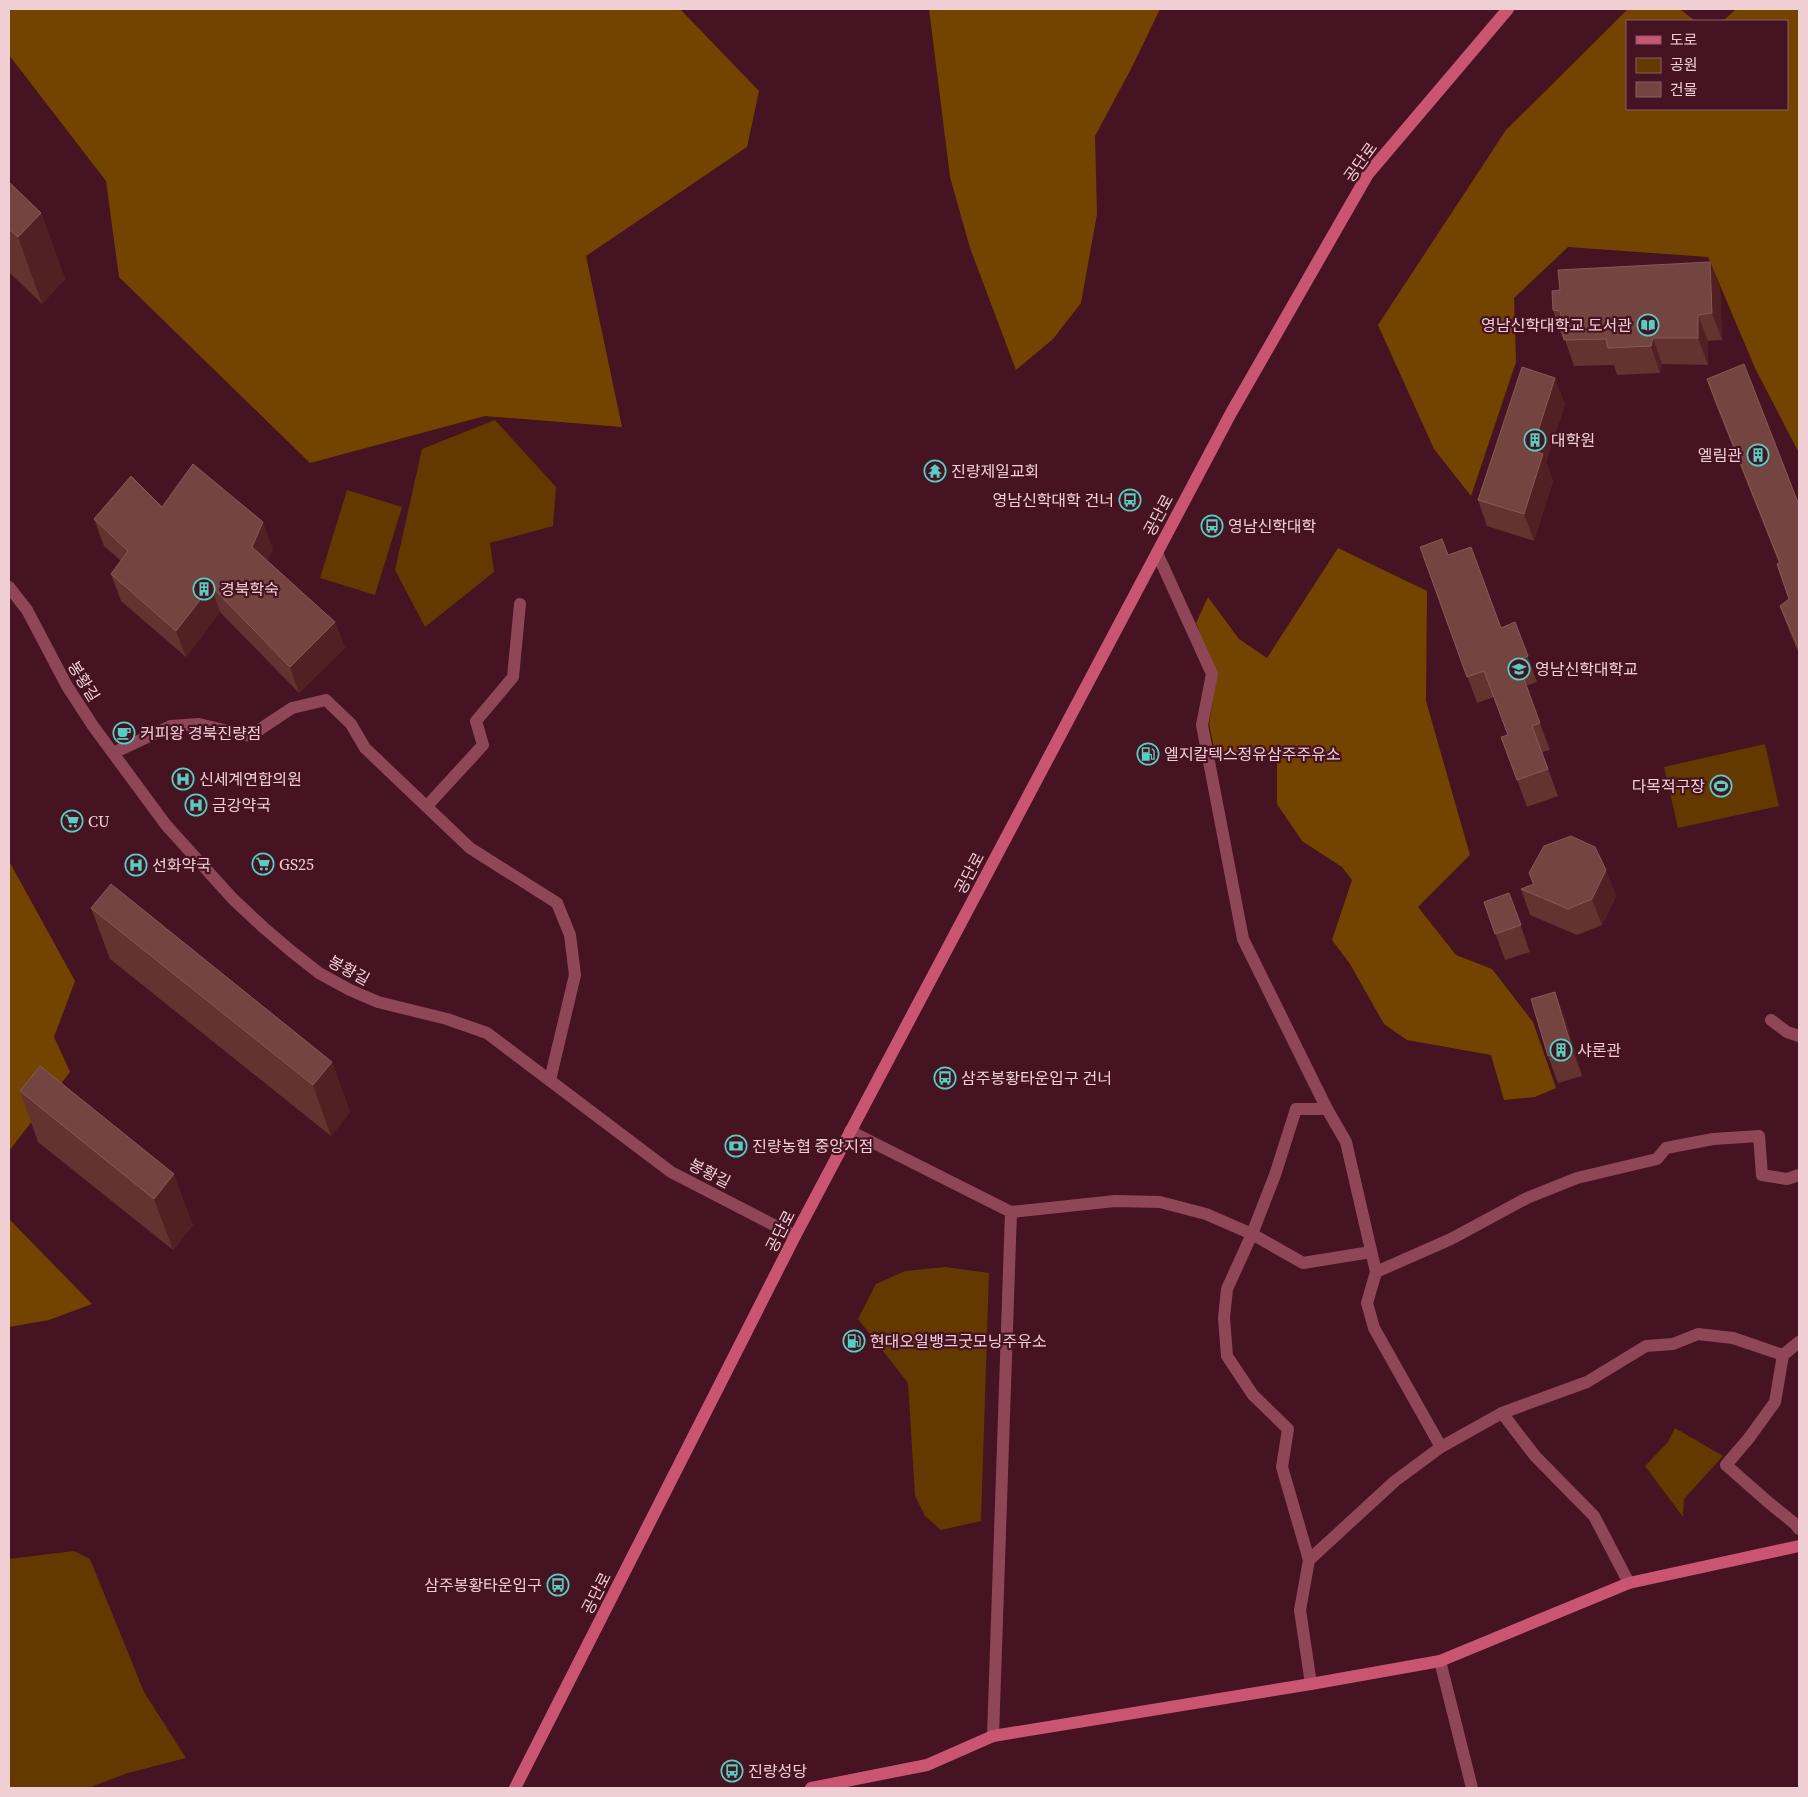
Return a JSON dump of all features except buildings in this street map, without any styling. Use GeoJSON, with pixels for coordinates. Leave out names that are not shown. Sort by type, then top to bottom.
{"type":"FeatureCollection","features":[{"type":"Feature","properties":{"kind":"street","name":"공단로"},"geometry":{"type":"LineString","coordinates":[[515,1788],[795,1236],[1231,413],[1368,174],[1508,9]]}},
{"type":"Feature","properties":{"kind":"street"},"geometry":{"type":"LineString","coordinates":[[1157,553],[1212,674],[1202,725],[1243,939],[1327,1109],[1346,1142],[1376,1272],[1367,1303],[1374,1328],[1441,1447]]}},
{"type":"Feature","properties":{"kind":"street","name":"봉황길"},"geometry":{"type":"LineString","coordinates":[[9,587],[27,610],[67,686],[93,726],[166,825],[233,899],[264,928],[319,973],[350,990],[378,1002],[447,1019],[487,1033],[671,1172],[795,1236]]}},
{"type":"Feature","properties":{"kind":"street"},"geometry":{"type":"LineString","coordinates":[[427,806],[483,745],[476,721],[513,677],[520,604]]}},
{"type":"Feature","properties":{"kind":"street"},"geometry":{"type":"LineString","coordinates":[[114,753],[171,726],[199,724],[250,736],[292,708],[326,700],[351,724],[365,748],[470,848],[556,903],[570,935],[575,975],[550,1080]]}},
{"type":"Feature","properties":{"kind":"street"},"geometry":{"type":"LineString","coordinates":[[1771,1020],[1787,1032],[1799,1036]]}},
{"type":"Feature","properties":{"kind":"street"},"geometry":{"type":"LineString","coordinates":[[1311,1684],[1300,1610],[1309,1560],[1282,1467],[1288,1429],[1253,1395],[1228,1356],[1224,1318],[1227,1289],[1252,1234],[1275,1175],[1296,1109],[1327,1109]]}},
{"type":"Feature","properties":{"kind":"street"},"geometry":{"type":"LineString","coordinates":[[850,1132],[1011,1212],[1116,1201],[1160,1202],[1206,1214],[1252,1234],[1303,1264],[1371,1252]]}},
{"type":"Feature","properties":{"kind":"street"},"geometry":{"type":"LineString","coordinates":[[1376,1272],[1451,1239],[1527,1198],[1577,1178],[1657,1158],[1666,1148],[1713,1139],[1759,1136],[1762,1175],[1786,1179],[1799,1175]]}},
{"type":"Feature","properties":{"kind":"street"},"geometry":{"type":"LineString","coordinates":[[993,1736],[1011,1212]]}},
{"type":"Feature","properties":{"kind":"street"},"geometry":{"type":"LineString","coordinates":[[1309,1560],[1394,1482],[1441,1447],[1502,1413],[1587,1382],[1646,1346],[1673,1344],[1698,1334],[1733,1338],[1783,1355]]}},
{"type":"Feature","properties":{"kind":"street"},"geometry":{"type":"LineString","coordinates":[[1799,1342],[1783,1355],[1775,1402],[1749,1438],[1726,1464],[1799,1529]]}},
{"type":"Feature","properties":{"kind":"street"},"geometry":{"type":"LineString","coordinates":[[1502,1413],[1535,1456],[1594,1516],[1629,1583]]}},
{"type":"Feature","properties":{"kind":"street"},"geometry":{"type":"LineString","coordinates":[[811,1788],[927,1765],[993,1736],[1440,1661],[1629,1583],[1799,1546]]}},
{"type":"Feature","properties":{"kind":"street"},"geometry":{"type":"LineString","coordinates":[[1440,1661],[1472,1788]]}},
{"type":"Feature","properties":{"kind":"green space"},"geometry":{"type":"Polygon","coordinates":[[[495,420],[556,487],[553,526],[490,543],[494,572],[425,627],[395,570],[422,449],[495,420]]]}},
{"type":"Feature","properties":{"kind":"green space"},"geometry":{"type":"Polygon","coordinates":[[[347,490],[402,507],[375,595],[320,578],[347,490]]]}},
{"type":"Feature","properties":{"kind":"green space","name":"다목적구장"},"geometry":{"type":"Polygon","coordinates":[[[1765,744],[1779,806],[1678,828],[1664,767],[1765,744]]]}},
{"type":"Feature","properties":{"kind":"green space"},"geometry":{"type":"Polygon","coordinates":[[[945,1267],[989,1273],[981,1521],[941,1530],[925,1516],[915,1496],[908,1383],[858,1319],[876,1284],[905,1271],[945,1267]]]}},
{"type":"Feature","properties":{"kind":"green space"},"geometry":{"type":"Polygon","coordinates":[[[1675,1428],[1723,1456],[1684,1499],[1683,1517],[1645,1466],[1668,1442],[1675,1428]]]}},
{"type":"Feature","properties":{"kind":"green space"},"geometry":{"type":"Polygon","coordinates":[[[74,1551],[90,1559],[144,1692],[186,1758],[128,1773],[88,1788],[9,1788],[9,1559],[74,1551]]]}},
{"type":"Feature","properties":{"kind":"shaded area"},"geometry":{"type":"Polygon","coordinates":[[[9,9],[680,9],[759,91],[747,147],[586,256],[622,427],[485,416],[310,463],[119,277],[106,181],[9,55],[9,9]]]}},
{"type":"Feature","properties":{"kind":"shaded area"},"geometry":{"type":"Polygon","coordinates":[[[929,9],[1160,9],[1095,136],[1097,214],[1081,303],[1053,339],[1016,370],[970,248],[950,177],[929,9]]]}},
{"type":"Feature","properties":{"kind":"shaded area"},"geometry":{"type":"Polygon","coordinates":[[[1628,9],[1680,9],[1694,20],[1626,20],[1626,110],[1788,110],[1788,20],[1724,20],[1736,9],[1799,9],[1799,453],[1755,368],[1708,257],[1568,247],[1514,298],[1516,362],[1471,496],[1434,449],[1378,325],[1506,130],[1628,9]]]}},
{"type":"Feature","properties":{"kind":"shaded area"},"geometry":{"type":"Polygon","coordinates":[[[1338,548],[1427,591],[1426,701],[1470,855],[1418,907],[1456,955],[1492,969],[1533,1022],[1556,1088],[1535,1097],[1504,1100],[1491,1055],[1407,1040],[1384,1024],[1350,964],[1332,940],[1352,880],[1342,867],[1302,841],[1277,804],[1277,750],[1216,757],[1209,724],[1217,676],[1196,623],[1208,597],[1239,639],[1267,658],[1338,548]]]}},
{"type":"Feature","properties":{"kind":"shaded area"},"geometry":{"type":"Polygon","coordinates":[[[9,861],[75,981],[54,1037],[70,1072],[9,1151],[9,861]]]}},
{"type":"Feature","properties":{"kind":"shaded area"},"geometry":{"type":"Polygon","coordinates":[[[9,1219],[92,1304],[49,1320],[9,1327],[9,1219]]]}},
{"type":"Feature","properties":{"kind":"place","name":"영남신학대학교 도서관"},"geometry":{"type":"Point","coordinates":[1648,325]}},
{"type":"Feature","properties":{"kind":"place","name":"대학원"},"geometry":{"type":"Point","coordinates":[1535,440]}},
{"type":"Feature","properties":{"kind":"place","name":"엘림관"},"geometry":{"type":"Point","coordinates":[1758,455]}},
{"type":"Feature","properties":{"kind":"place","name":"진량제일교회"},"geometry":{"type":"Point","coordinates":[935,471]}},
{"type":"Feature","properties":{"kind":"place","name":"영남신학대학 건너"},"geometry":{"type":"Point","coordinates":[1130,500]}},
{"type":"Feature","properties":{"kind":"place","name":"영남신학대학"},"geometry":{"type":"Point","coordinates":[1212,526]}},
{"type":"Feature","properties":{"kind":"place","name":"경북학숙"},"geometry":{"type":"Point","coordinates":[204,589]}},
{"type":"Feature","properties":{"kind":"place","name":"영남신학대학교"},"geometry":{"type":"Point","coordinates":[1519,669]}},
{"type":"Feature","properties":{"kind":"place","name":"커피왕 경북진량점"},"geometry":{"type":"Point","coordinates":[124,733]}},
{"type":"Feature","properties":{"kind":"place","name":"엘지칼텍스정유삼주주유소"},"geometry":{"type":"Point","coordinates":[1148,754]}},
{"type":"Feature","properties":{"kind":"place","name":"신세계연합의원"},"geometry":{"type":"Point","coordinates":[183,779]}},
{"type":"Feature","properties":{"kind":"place","name":"다목적구장"},"geometry":{"type":"Point","coordinates":[1721,786]}},
{"type":"Feature","properties":{"kind":"place","name":"금강약국"},"geometry":{"type":"Point","coordinates":[196,805]}},
{"type":"Feature","properties":{"kind":"place","name":"CU"},"geometry":{"type":"Point","coordinates":[72,821]}},
{"type":"Feature","properties":{"kind":"place","name":"GS25"},"geometry":{"type":"Point","coordinates":[263,864]}},
{"type":"Feature","properties":{"kind":"place","name":"선화약국"},"geometry":{"type":"Point","coordinates":[136,865]}},
{"type":"Feature","properties":{"kind":"place","name":"샤론관"},"geometry":{"type":"Point","coordinates":[1561,1050]}},
{"type":"Feature","properties":{"kind":"place","name":"삼주봉황타운입구 건너"},"geometry":{"type":"Point","coordinates":[945,1078]}},
{"type":"Feature","properties":{"kind":"place","name":"진량농협 중앙지점"},"geometry":{"type":"Point","coordinates":[736,1146]}},
{"type":"Feature","properties":{"kind":"place","name":"현대오일뱅크굿모닝주유소"},"geometry":{"type":"Point","coordinates":[854,1341]}},
{"type":"Feature","properties":{"kind":"place","name":"삼주봉황타운입구"},"geometry":{"type":"Point","coordinates":[558,1585]}},
{"type":"Feature","properties":{"kind":"place","name":"진량성당"},"geometry":{"type":"Point","coordinates":[732,1771]}}]}
